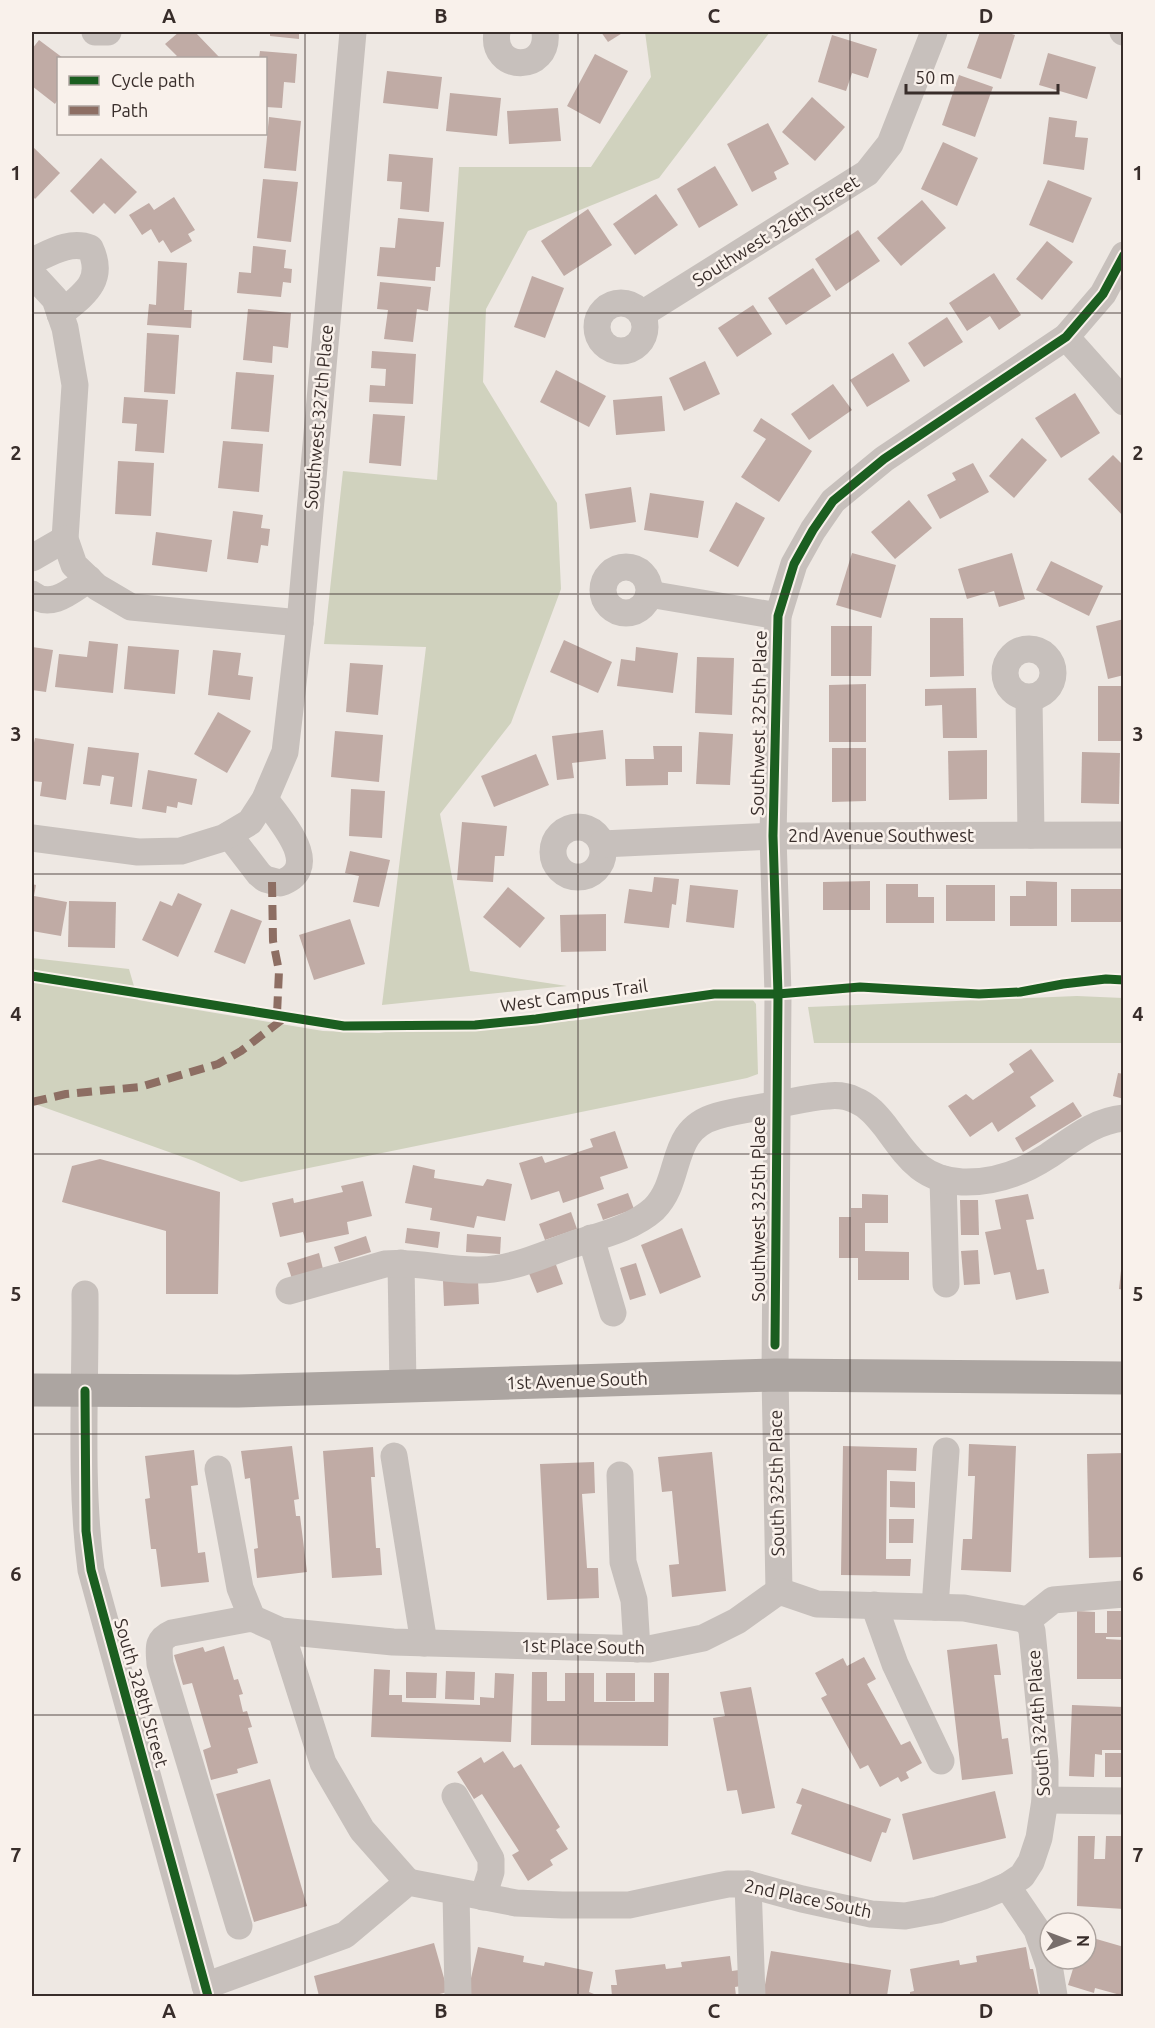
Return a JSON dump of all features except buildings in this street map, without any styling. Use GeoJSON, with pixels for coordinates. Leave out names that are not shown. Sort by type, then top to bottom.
{"type":"FeatureCollection","features":[{"type":"Feature","properties":{"kind":"main road","name":"1st Avenue South"},"geometry":{"type":"LineString","coordinates":[[32,1390],[238,1391],[775,1375],[1124,1378]]}},
{"type":"Feature","properties":{"kind":"street"},"geometry":{"type":"LineString","coordinates":[[95,32],[108,32]]}},
{"type":"Feature","properties":{"kind":"street","name":"Southwest 327th Place"},"geometry":{"type":"LineString","coordinates":[[226,836],[250,822],[265,799],[285,752],[300,623],[353,32]]}},
{"type":"Feature","properties":{"kind":"street"},"geometry":{"type":"LineString","coordinates":[[490,32],[499,51],[513,62],[522,63],[530,62],[538,57],[546,41],[545,32]]}},
{"type":"Feature","properties":{"kind":"street","name":"Southwest 326th Street"},"geometry":{"type":"LineString","coordinates":[[642,314],[867,173],[890,144],[934,32]]}},
{"type":"Feature","properties":{"kind":"street"},"geometry":{"type":"LineString","coordinates":[[32,261],[65,246],[81,244],[90,248],[95,259],[94,280],[88,291],[60,314]]}},
{"type":"Feature","properties":{"kind":"street","name":"Southwest 325th Place"},"geometry":{"type":"LineString","coordinates":[[775,1375],[778,994],[773,836],[778,616],[794,564],[833,501],[884,459],[1066,337],[1103,294],[1124,255]]}},
{"type":"Feature","properties":{"kind":"street"},"geometry":{"type":"LineString","coordinates":[[32,274],[55,299],[65,328],[75,385],[65,538],[74,565],[97,587],[131,607],[300,623]]}},
{"type":"Feature","properties":{"kind":"street"},"geometry":{"type":"LineString","coordinates":[[1066,337],[1124,402]]}},
{"type":"Feature","properties":{"kind":"street"},"geometry":{"type":"LineString","coordinates":[[32,558],[65,538]]}},
{"type":"Feature","properties":{"kind":"street"},"geometry":{"type":"LineString","coordinates":[[32,594],[44,601],[52,601],[88,579]]}},
{"type":"Feature","properties":{"kind":"street"},"geometry":{"type":"LineString","coordinates":[[649,594],[778,616]]}},
{"type":"Feature","properties":{"kind":"street"},"geometry":{"type":"LineString","coordinates":[[1029,698],[1031,835]]}},
{"type":"Feature","properties":{"kind":"street"},"geometry":{"type":"LineString","coordinates":[[32,838],[138,852],[181,851],[226,836],[265,879],[280,883],[294,875],[299,868],[299,852],[265,799]]}},
{"type":"Feature","properties":{"kind":"street","name":"2nd Avenue Southwest"},"geometry":{"type":"LineString","coordinates":[[602,844],[773,836],[1124,835]]}},
{"type":"Feature","properties":{"kind":"street"},"geometry":{"type":"LineString","coordinates":[[289,1291],[385,1264],[401,1263],[466,1270],[495,1269],[517,1264],[630,1225],[654,1209],[667,1190],[683,1142],[696,1125],[716,1116],[829,1095],[856,1100],[876,1115],[918,1167],[929,1175],[942,1179],[978,1182],[1010,1175],[1045,1158],[1096,1124],[1124,1118]]}},
{"type":"Feature","properties":{"kind":"street"},"geometry":{"type":"LineString","coordinates":[[942,1179],[946,1284]]}},
{"type":"Feature","properties":{"kind":"street"},"geometry":{"type":"LineString","coordinates":[[591,1238],[613,1313]]}},
{"type":"Feature","properties":{"kind":"street"},"geometry":{"type":"LineString","coordinates":[[401,1263],[402,1386]]}},
{"type":"Feature","properties":{"kind":"street","name":"South 328th Street"},"geometry":{"type":"LineString","coordinates":[[85,1294],[86,1532],[91,1570],[206,1991]]}},
{"type":"Feature","properties":{"kind":"street","name":"South 325th Place"},"geometry":{"type":"LineString","coordinates":[[775,1375],[779,1591]]}},
{"type":"Feature","properties":{"kind":"street"},"geometry":{"type":"LineString","coordinates":[[935,1607],[946,1451]]}},
{"type":"Feature","properties":{"kind":"street"},"geometry":{"type":"LineString","coordinates":[[394,1456],[424,1643]]}},
{"type":"Feature","properties":{"kind":"street"},"geometry":{"type":"LineString","coordinates":[[219,1469],[240,1588],[252,1618],[172,1633],[163,1637],[160,1643],[160,1664],[239,1926]]}},
{"type":"Feature","properties":{"kind":"street"},"geometry":{"type":"LineString","coordinates":[[620,1475],[623,1562],[634,1600],[637,1649]]}},
{"type":"Feature","properties":{"kind":"street"},"geometry":{"type":"LineString","coordinates":[[779,1591],[817,1604],[964,1608],[1028,1620],[1053,1600],[1124,1594]]}},
{"type":"Feature","properties":{"kind":"street","name":"1st Place South"},"geometry":{"type":"LineString","coordinates":[[252,1618],[281,1631],[393,1642],[649,1649],[703,1638],[737,1621],[779,1591]]}},
{"type":"Feature","properties":{"kind":"street"},"geometry":{"type":"LineString","coordinates":[[874,1605],[895,1664],[941,1761]]}},
{"type":"Feature","properties":{"kind":"street","name":"South 324th Place"},"geometry":{"type":"LineString","coordinates":[[1007,1886],[1022,1876],[1031,1862],[1039,1838],[1045,1800],[1045,1762],[1032,1631],[1028,1620]]}},
{"type":"Feature","properties":{"kind":"street"},"geometry":{"type":"LineString","coordinates":[[206,1991],[345,1935],[408,1882],[362,1830],[323,1763],[281,1631]]}},
{"type":"Feature","properties":{"kind":"street"},"geometry":{"type":"LineString","coordinates":[[455,1796],[490,1859],[490,1872],[483,1897]]}},
{"type":"Feature","properties":{"kind":"street"},"geometry":{"type":"LineString","coordinates":[[1045,1800],[1124,1801]]}},
{"type":"Feature","properties":{"kind":"street","name":"2nd Place South"},"geometry":{"type":"LineString","coordinates":[[408,1882],[516,1903],[629,1905],[718,1886],[748,1884],[871,1914],[905,1916],[939,1910],[1007,1886]]}},
{"type":"Feature","properties":{"kind":"street"},"geometry":{"type":"LineString","coordinates":[[748,1884],[752,1996]]}},
{"type":"Feature","properties":{"kind":"street"},"geometry":{"type":"LineString","coordinates":[[1007,1886],[1036,1930],[1049,1965],[1054,1996]]}},
{"type":"Feature","properties":{"kind":"street"},"geometry":{"type":"LineString","coordinates":[[456,1892],[458,1996]]}},
{"type":"Feature","properties":{"kind":"green space"},"geometry":{"type":"Polygon","coordinates":[[[645,32],[770,32],[659,178],[528,231],[486,309],[483,382],[557,503],[561,589],[511,723],[440,814],[470,971],[567,986],[382,1005],[426,647],[324,644],[343,471],[437,480],[459,167],[591,167],[651,77],[645,32]]]}},
{"type":"Feature","properties":{"kind":"green space"},"geometry":{"type":"Polygon","coordinates":[[[32,958],[129,969],[138,1000],[323,1031],[379,1033],[398,1030],[476,1029],[580,1020],[715,998],[752,999],[756,1004],[758,1074],[241,1182],[194,1161],[32,1103],[32,958]]]}},
{"type":"Feature","properties":{"kind":"green space"},"geometry":{"type":"Polygon","coordinates":[[[1077,996],[1123,998],[1123,1043],[814,1043],[808,1007],[1077,996]]]}},
{"type":"Feature","properties":{"kind":"marked path"},"geometry":{"type":"LineString","coordinates":[[272,882],[273,941],[279,971],[277,1014]]}},
{"type":"Feature","properties":{"kind":"marked path"},"geometry":{"type":"LineString","coordinates":[[32,1102],[66,1094],[140,1087],[218,1064],[241,1051],[287,1016]]}},
{"type":"Feature","properties":{"kind":"cycle path"},"geometry":{"type":"LineString","coordinates":[[775,1345],[778,994],[773,836],[778,616],[794,564],[833,501],[884,459],[1066,337],[1103,294],[1124,255]]}},
{"type":"Feature","properties":{"kind":"cycle path","name":"West Campus Trail"},"geometry":{"type":"LineString","coordinates":[[32,976],[344,1026],[475,1025],[536,1019],[714,994],[778,994],[860,987],[979,994],[1020,992],[1106,979],[1124,980]]}},
{"type":"Feature","properties":{"kind":"cycle path"},"geometry":{"type":"LineString","coordinates":[[85,1391],[86,1531],[91,1570],[208,1996]]}}]}
